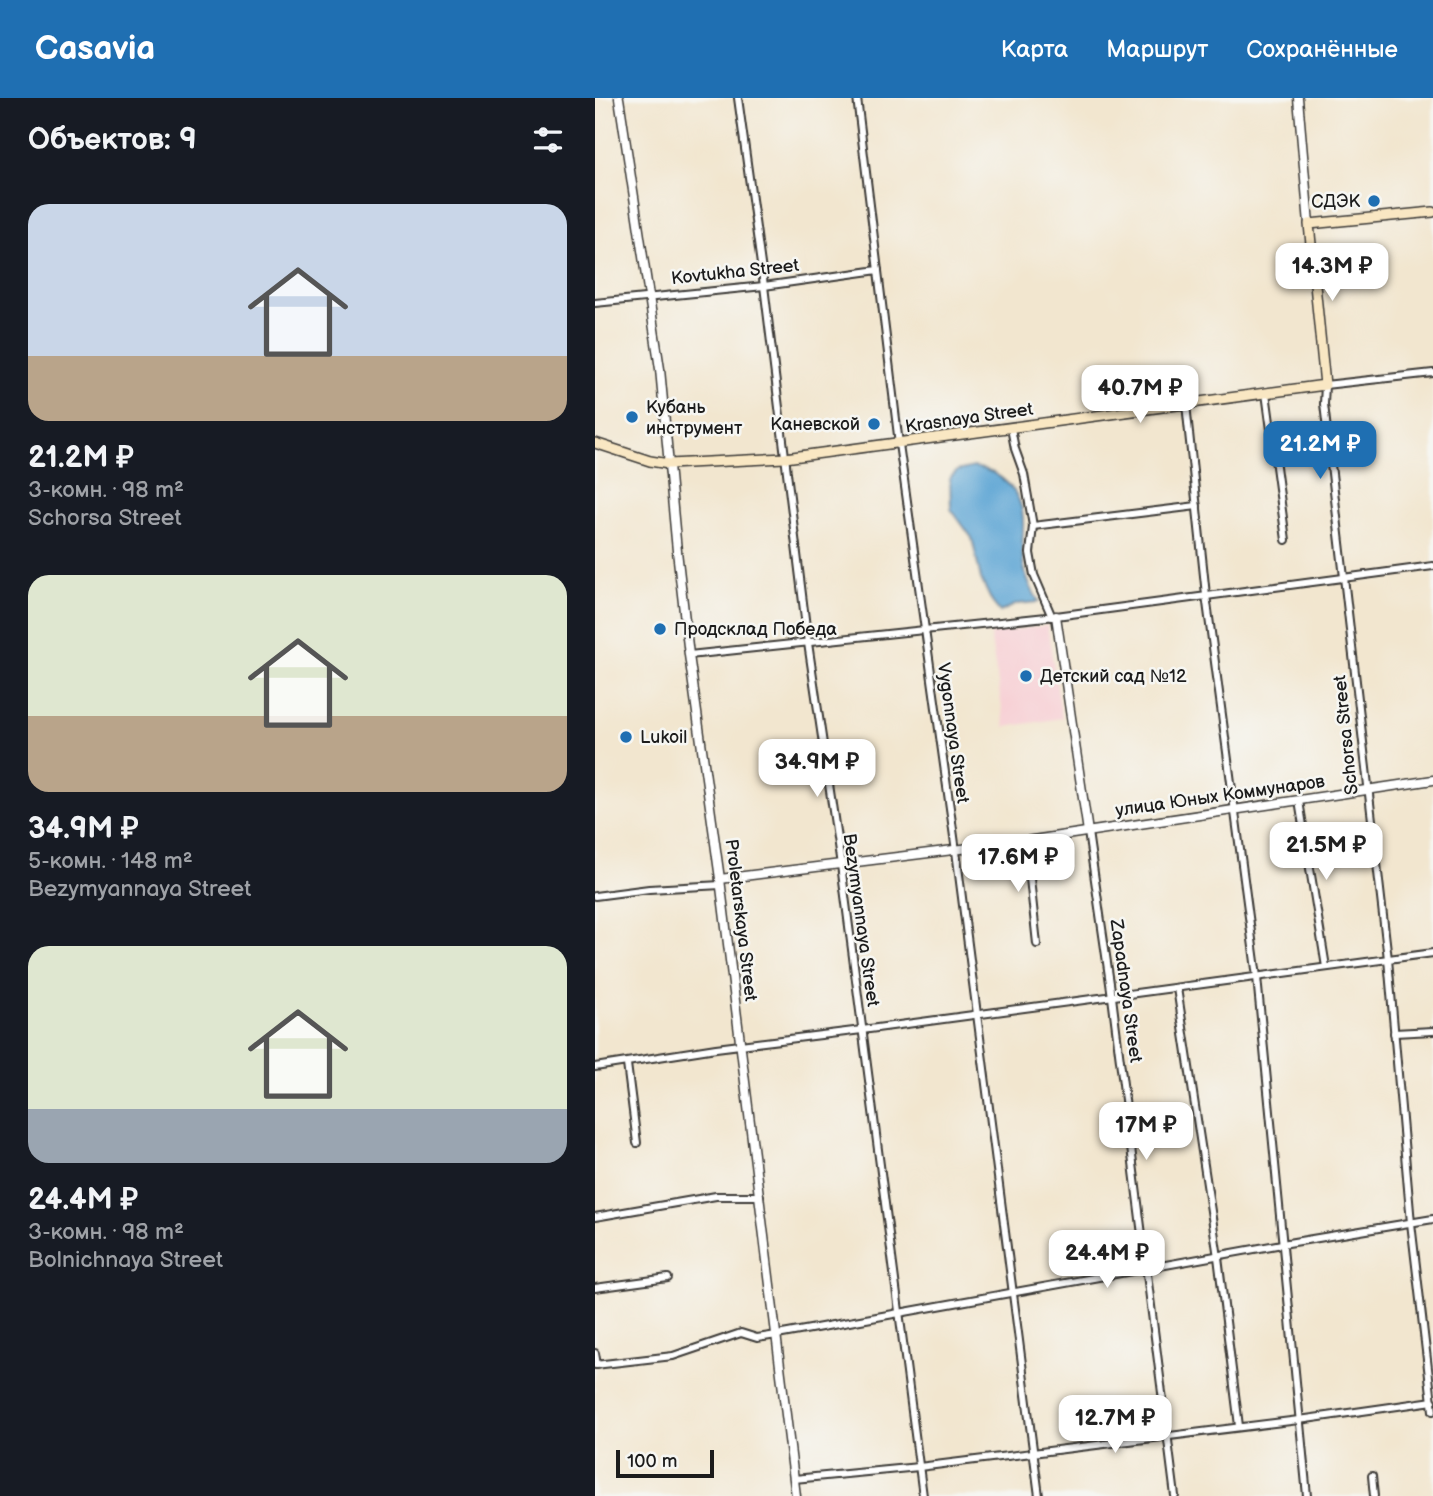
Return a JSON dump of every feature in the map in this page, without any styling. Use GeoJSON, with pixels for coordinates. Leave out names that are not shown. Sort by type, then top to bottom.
{"type":"FeatureCollection","features":[{"type":"Feature","properties":{"kind":"main road"},"geometry":{"type":"LineString","coordinates":[[1309,224],[1433,212]]}},
{"type":"Feature","properties":{"kind":"main road","name":"Schorsa Street"},"geometry":{"type":"LineString","coordinates":[[1309,224],[1325,385]]}},
{"type":"Feature","properties":{"kind":"main road","name":"Krasnaya Street"},"geometry":{"type":"LineString","coordinates":[[595,443],[650,461],[669,464],[786,458],[1325,385]]}},
{"type":"Feature","properties":{"kind":"street","name":"Proletarskaya Street"},"geometry":{"type":"LineString","coordinates":[[619,98],[660,369],[689,655],[721,882],[796,1496]]}},
{"type":"Feature","properties":{"kind":"street","name":"Bezymyannaya Street"},"geometry":{"type":"LineString","coordinates":[[738,98],[808,643],[841,865],[923,1496]]}},
{"type":"Feature","properties":{"kind":"street","name":"Vygonnaya Street"},"geometry":{"type":"LineString","coordinates":[[857,98],[923,629],[956,851],[1039,1496]]}},
{"type":"Feature","properties":{"kind":"street","name":"Schorsa Street"},"geometry":{"type":"LineString","coordinates":[[1298,98],[1309,224]]}},
{"type":"Feature","properties":{"kind":"street","name":"Kovtukha Street"},"geometry":{"type":"LineString","coordinates":[[595,303],[764,286],[878,270]]}},
{"type":"Feature","properties":{"kind":"street","name":"Krasnaya Street"},"geometry":{"type":"LineString","coordinates":[[1325,385],[1433,373]]}},
{"type":"Feature","properties":{"kind":"street","name":"Schorsa Street"},"geometry":{"type":"LineString","coordinates":[[1325,385],[1324,404],[1388,959],[1411,1223],[1433,1411]]}},
{"type":"Feature","properties":{"kind":"street"},"geometry":{"type":"LineString","coordinates":[[1266,393],[1286,540]]}},
{"type":"Feature","properties":{"kind":"street"},"geometry":{"type":"LineString","coordinates":[[1186,404],[1206,595],[1257,977],[1307,1496]]}},
{"type":"Feature","properties":{"kind":"street"},"geometry":{"type":"LineString","coordinates":[[1011,428],[1024,474],[1033,526],[1030,553],[1034,575],[1054,616]]}},
{"type":"Feature","properties":{"kind":"street"},"geometry":{"type":"LineString","coordinates":[[1033,526],[1197,506]]}},
{"type":"Feature","properties":{"kind":"street"},"geometry":{"type":"LineString","coordinates":[[689,655],[1054,616],[1433,566]]}},
{"type":"Feature","properties":{"kind":"street","name":"Zapadnaya Street"},"geometry":{"type":"LineString","coordinates":[[1054,616],[1112,997],[1175,1496]]}},
{"type":"Feature","properties":{"kind":"street","name":"улица Юных Коммунаров"},"geometry":{"type":"LineString","coordinates":[[595,896],[956,851],[1433,780]]}},
{"type":"Feature","properties":{"kind":"street"},"geometry":{"type":"LineString","coordinates":[[1299,801],[1326,967]]}},
{"type":"Feature","properties":{"kind":"street"},"geometry":{"type":"LineString","coordinates":[[1026,841],[1038,944]]}},
{"type":"Feature","properties":{"kind":"street"},"geometry":{"type":"LineString","coordinates":[[595,1067],[716,1048],[1433,953]]}},
{"type":"Feature","properties":{"kind":"street"},"geometry":{"type":"LineString","coordinates":[[1177,988],[1239,1426]]}},
{"type":"Feature","properties":{"kind":"street"},"geometry":{"type":"LineString","coordinates":[[1394,1033],[1433,1031]]}},
{"type":"Feature","properties":{"kind":"street"},"geometry":{"type":"LineString","coordinates":[[627,1063],[636,1143]]}},
{"type":"Feature","properties":{"kind":"street"},"geometry":{"type":"LineString","coordinates":[[595,1217],[716,1196],[760,1196]]}},
{"type":"Feature","properties":{"kind":"street"},"geometry":{"type":"LineString","coordinates":[[595,1353],[596,1365],[673,1356],[741,1333],[757,1338],[777,1335],[1433,1219]]}},
{"type":"Feature","properties":{"kind":"street"},"geometry":{"type":"LineString","coordinates":[[595,1288],[668,1278]]}},
{"type":"Feature","properties":{"kind":"street"},"geometry":{"type":"LineString","coordinates":[[794,1479],[919,1467],[1433,1401]]}},
{"type":"Feature","properties":{"kind":"street"},"geometry":{"type":"LineString","coordinates":[[1372,1476],[1374,1496]]}},
{"type":"Feature","properties":{"kind":"shaded area","name":"Детский сад №12"},"geometry":{"type":"Polygon","coordinates":[[[1047,625],[1062,718],[1005,727],[990,634],[1047,625]]]}},
{"type":"Feature","properties":{"kind":"water"},"geometry":{"type":"Polygon","coordinates":[[[974,467],[1000,478],[1018,499],[1023,518],[1022,554],[1025,572],[1039,602],[1017,604],[1000,612],[992,602],[981,579],[972,538],[951,509],[950,478],[957,471],[974,467]]]}},
{"type":"Feature","properties":{"kind":"place","name":"СДЭК"},"geometry":{"type":"Point","coordinates":[1374,201]}},
{"type":"Feature","properties":{"kind":"place","name":"Кубань инструмент"},"geometry":{"type":"Point","coordinates":[632,417]}},
{"type":"Feature","properties":{"kind":"place","name":"Каневской"},"geometry":{"type":"Point","coordinates":[874,424]}},
{"type":"Feature","properties":{"kind":"place","name":"Продсклад Победа"},"geometry":{"type":"Point","coordinates":[660,629]}},
{"type":"Feature","properties":{"kind":"place","name":"Детский сад №12"},"geometry":{"type":"Point","coordinates":[1026,676]}},
{"type":"Feature","properties":{"kind":"place","name":"Lukoil"},"geometry":{"type":"Point","coordinates":[626,737]}}]}
